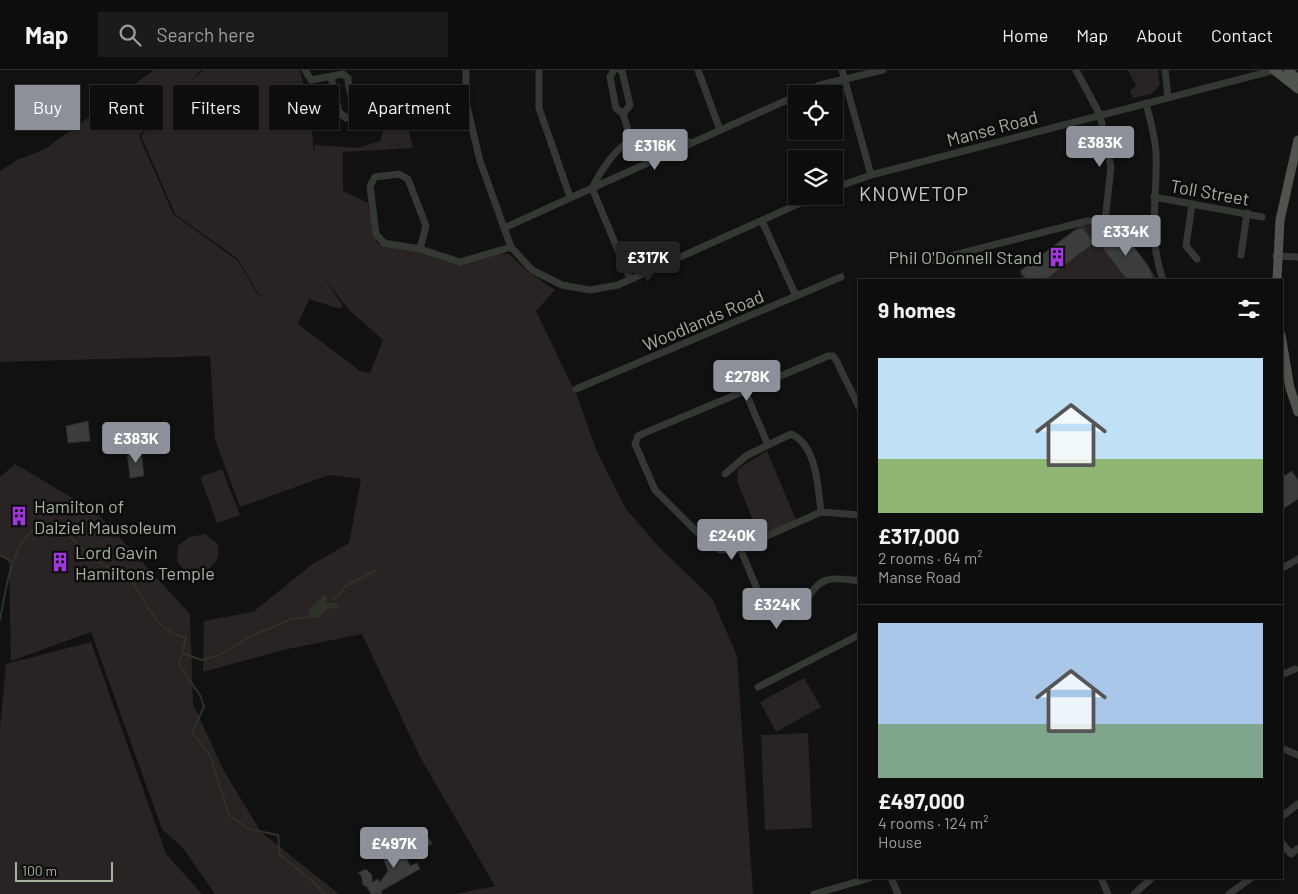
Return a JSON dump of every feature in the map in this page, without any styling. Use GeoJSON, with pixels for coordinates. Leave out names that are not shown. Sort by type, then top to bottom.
{"type":"FeatureCollection","features":[{"type":"Feature","properties":{"kind":"main road"},"geometry":{"type":"LineString","coordinates":[[1274,70],[1298,89]]}},
{"type":"Feature","properties":{"kind":"main road"},"geometry":{"type":"LineString","coordinates":[[1288,70],[1298,79]]}},
{"type":"Feature","properties":{"kind":"main road"},"geometry":{"type":"LineString","coordinates":[[1277,279],[1276,256],[1280,220],[1298,140]]}},
{"type":"Feature","properties":{"kind":"main road"},"geometry":{"type":"LineString","coordinates":[[1289,180],[1298,165]]}},
{"type":"Feature","properties":{"kind":"main road"},"geometry":{"type":"LineString","coordinates":[[1283,361],[1284,374],[1298,412]]}},
{"type":"Feature","properties":{"kind":"street"},"geometry":{"type":"LineString","coordinates":[[305,70],[311,80],[343,74],[348,78],[348,89],[355,113],[351,117],[346,118],[339,112],[331,77]]}},
{"type":"Feature","properties":{"kind":"street"},"geometry":{"type":"LineString","coordinates":[[466,70],[466,102],[480,161],[511,247],[532,270],[562,285],[590,290],[618,285],[797,205]]}},
{"type":"Feature","properties":{"kind":"street"},"geometry":{"type":"LineString","coordinates":[[538,70],[539,108],[570,198]]}},
{"type":"Feature","properties":{"kind":"street"},"geometry":{"type":"LineString","coordinates":[[614,70],[610,77],[616,108],[623,114],[631,140]]}},
{"type":"Feature","properties":{"kind":"street"},"geometry":{"type":"LineString","coordinates":[[620,70],[622,71],[630,105],[623,114]]}},
{"type":"Feature","properties":{"kind":"street"},"geometry":{"type":"LineString","coordinates":[[698,70],[720,130]]}},
{"type":"Feature","properties":{"kind":"street"},"geometry":{"type":"LineString","coordinates":[[842,70],[871,175]]}},
{"type":"Feature","properties":{"kind":"street"},"geometry":{"type":"LineString","coordinates":[[820,85],[883,70]]}},
{"type":"Feature","properties":{"kind":"street"},"geometry":{"type":"LineString","coordinates":[[1076,70],[1100,115],[1111,167],[1105,221]]}},
{"type":"Feature","properties":{"kind":"street"},"geometry":{"type":"LineString","coordinates":[[1165,70],[1168,97]]}},
{"type":"Feature","properties":{"kind":"street","name":"Manse Road"},"geometry":{"type":"LineString","coordinates":[[843,185],[871,175],[1274,70]]}},
{"type":"Feature","properties":{"kind":"street"},"geometry":{"type":"LineString","coordinates":[[504,228],[788,100]]}},
{"type":"Feature","properties":{"kind":"street"},"geometry":{"type":"LineString","coordinates":[[1146,103],[1156,152],[1152,226],[1156,257],[1163,279]]}},
{"type":"Feature","properties":{"kind":"street"},"geometry":{"type":"LineString","coordinates":[[592,188],[606,161],[626,141],[648,134],[673,136],[691,143]]}},
{"type":"Feature","properties":{"kind":"street"},"geometry":{"type":"LineString","coordinates":[[420,249],[426,226],[408,179],[400,174],[375,177],[370,186],[376,234],[379,240],[384,243],[420,249],[460,262],[511,247]]}},
{"type":"Feature","properties":{"kind":"street"},"geometry":{"type":"LineString","coordinates":[[592,188],[630,279]]}},
{"type":"Feature","properties":{"kind":"street","name":"Toll Street"},"geometry":{"type":"LineString","coordinates":[[1154,197],[1262,217]]}},
{"type":"Feature","properties":{"kind":"street"},"geometry":{"type":"LineString","coordinates":[[1192,204],[1186,246],[1197,259]]}},
{"type":"Feature","properties":{"kind":"street"},"geometry":{"type":"LineString","coordinates":[[1241,255],[1247,214]]}},
{"type":"Feature","properties":{"kind":"street"},"geometry":{"type":"LineString","coordinates":[[762,221],[796,296]]}},
{"type":"Feature","properties":{"kind":"street"},"geometry":{"type":"LineString","coordinates":[[926,262],[1077,222],[1105,221],[1152,226]]}},
{"type":"Feature","properties":{"kind":"street"},"geometry":{"type":"LineString","coordinates":[[1276,256],[1298,257]]}},
{"type":"Feature","properties":{"kind":"street","name":"Woodlands Road"},"geometry":{"type":"LineString","coordinates":[[576,389],[842,277]]}},
{"type":"Feature","properties":{"kind":"street"},"geometry":{"type":"LineString","coordinates":[[858,405],[832,356],[828,356],[642,434],[638,436],[635,444],[655,490],[709,544],[726,551],[740,548],[821,512],[858,515]]}},
{"type":"Feature","properties":{"kind":"street"},"geometry":{"type":"LineString","coordinates":[[745,391],[768,446]]}},
{"type":"Feature","properties":{"kind":"street"},"geometry":{"type":"LineString","coordinates":[[725,474],[746,456],[791,434],[800,438],[817,478],[821,512]]}},
{"type":"Feature","properties":{"kind":"street"},"geometry":{"type":"LineString","coordinates":[[740,548],[767,614],[773,619],[798,610],[806,604],[817,585],[827,580],[858,581]]}},
{"type":"Feature","properties":{"kind":"street"},"geometry":{"type":"LineString","coordinates":[[1283,568],[1298,559]]}},
{"type":"Feature","properties":{"kind":"street"},"geometry":{"type":"LineString","coordinates":[[758,687],[858,636]]}},
{"type":"Feature","properties":{"kind":"street"},"geometry":{"type":"LineString","coordinates":[[1283,674],[1295,669]]}},
{"type":"Feature","properties":{"kind":"street"},"geometry":{"type":"LineString","coordinates":[[1283,749],[1298,754]]}},
{"type":"Feature","properties":{"kind":"street"},"geometry":{"type":"LineString","coordinates":[[1283,815],[1298,804]]}},
{"type":"Feature","properties":{"kind":"street"},"geometry":{"type":"LineString","coordinates":[[1283,844],[1291,854],[1297,850]]}},
{"type":"Feature","properties":{"kind":"street"},"geometry":{"type":"LineString","coordinates":[[814,894],[866,879]]}},
{"type":"Feature","properties":{"kind":"street"},"geometry":{"type":"LineString","coordinates":[[891,879],[898,894]]}},
{"type":"Feature","properties":{"kind":"street"},"geometry":{"type":"LineString","coordinates":[[1101,879],[1108,894]]}},
{"type":"Feature","properties":{"kind":"street"},"geometry":{"type":"LineString","coordinates":[[1134,894],[1151,879]]}},
{"type":"Feature","properties":{"kind":"street"},"geometry":{"type":"LineString","coordinates":[[1229,894],[1250,879]]}},
{"type":"Feature","properties":{"kind":"shaded area"},"geometry":{"type":"Polygon","coordinates":[[[154,70],[201,70],[191,81],[203,70],[300,70],[304,85],[269,85],[269,130],[312,130],[314,153],[315,145],[357,148],[380,141],[383,130],[407,130],[413,148],[343,152],[343,191],[368,203],[377,243],[403,250],[440,253],[456,264],[464,265],[479,254],[509,254],[527,271],[555,290],[536,311],[577,396],[597,452],[626,509],[660,548],[712,598],[737,656],[753,894],[455,894],[495,886],[420,757],[362,634],[283,650],[203,672],[204,621],[253,612],[311,565],[349,543],[361,479],[329,475],[240,507],[215,440],[210,356],[0,362],[0,171],[17,160],[45,149],[71,130],[80,130],[80,124],[90,116],[90,130],[144,130],[139,136],[173,214],[238,261],[256,292],[274,306],[257,292],[238,259],[175,214],[141,136],[146,130],[163,130],[163,109],[167,104],[163,109],[163,85],[133,85],[154,70]],[[325,279],[343,306],[340,309],[309,299],[298,324],[360,371],[370,373],[383,340],[348,309],[325,279]]]}},
{"type":"Feature","properties":{"kind":"shaded area"},"geometry":{"type":"Polygon","coordinates":[[[1128,70],[1158,70],[1160,85],[1151,94],[1133,98],[1130,90],[1136,86],[1128,70]]]}},
{"type":"Feature","properties":{"kind":"shaded area"},"geometry":{"type":"Polygon","coordinates":[[[1081,225],[1120,228],[1157,279],[1022,279],[1020,271],[1081,225]]]}},
{"type":"Feature","properties":{"kind":"shaded area"},"geometry":{"type":"Polygon","coordinates":[[[767,451],[797,522],[760,537],[737,481],[738,469],[767,451]]]}},
{"type":"Feature","properties":{"kind":"shaded area"},"geometry":{"type":"Polygon","coordinates":[[[15,464],[96,512],[190,614],[193,704],[224,771],[261,832],[339,894],[215,894],[182,847],[162,829],[91,632],[11,661],[9,562],[0,553],[0,477],[15,464]]]}},
{"type":"Feature","properties":{"kind":"shaded area"},"geometry":{"type":"Polygon","coordinates":[[[222,469],[240,515],[217,523],[201,479],[202,476],[222,469]]]}},
{"type":"Feature","properties":{"kind":"shaded area"},"geometry":{"type":"Polygon","coordinates":[[[205,534],[217,543],[219,552],[217,560],[212,566],[198,572],[183,568],[177,561],[178,546],[189,537],[205,534]]]}},
{"type":"Feature","properties":{"kind":"shaded area"},"geometry":{"type":"Polygon","coordinates":[[[324,595],[327,597],[325,603],[335,603],[339,606],[335,609],[328,608],[317,618],[310,617],[308,610],[324,595]]]}},
{"type":"Feature","properties":{"kind":"shaded area"},"geometry":{"type":"Polygon","coordinates":[[[91,642],[166,854],[202,894],[0,894],[0,729],[6,664],[91,642]]]}},
{"type":"Feature","properties":{"kind":"shaded area"},"geometry":{"type":"Polygon","coordinates":[[[804,678],[821,707],[776,732],[760,702],[804,678]]]}},
{"type":"Feature","properties":{"kind":"shaded area"},"geometry":{"type":"Polygon","coordinates":[[[808,733],[812,828],[765,830],[761,735],[808,733]]]}},
{"type":"Feature","properties":{"kind":"building","name":"Phil O'Donnell Stand"},"geometry":{"type":"Polygon","coordinates":[[[1083,228],[1094,243],[1046,279],[1026,279],[1020,271],[1075,230],[1083,228]]]}},
{"type":"Feature","properties":{"kind":"building"},"geometry":{"type":"Polygon","coordinates":[[[1116,230],[1119,233],[1122,231],[1149,267],[1154,279],[1126,279],[1099,243],[1116,230]]]}},
{"type":"Feature","properties":{"kind":"building"},"geometry":{"type":"Polygon","coordinates":[[[88,421],[90,441],[68,443],[66,426],[88,421]]]}},
{"type":"Feature","properties":{"kind":"building"},"geometry":{"type":"Polygon","coordinates":[[[141,450],[144,476],[130,478],[127,452],[141,450]]]}},
{"type":"Feature","properties":{"kind":"building"},"geometry":{"type":"Polygon","coordinates":[[[1292,471],[1298,480],[1298,499],[1283,509],[1283,477],[1292,471]]]}},
{"type":"Feature","properties":{"kind":"building"},"geometry":{"type":"Polygon","coordinates":[[[429,838],[432,844],[406,857],[410,866],[417,863],[420,869],[381,891],[382,894],[371,894],[367,887],[363,885],[361,875],[358,873],[366,869],[372,875],[372,882],[378,879],[380,882],[388,871],[384,860],[429,838]]]}},
{"type":"Feature","properties":{"kind":"waterway"},"geometry":{"type":"LineString","coordinates":[[0,620],[14,559],[21,544],[30,533],[42,527],[62,530],[91,557],[133,583],[159,623],[178,636],[186,638],[179,665],[200,695],[204,707],[192,732],[210,755],[229,815],[249,829],[278,835],[280,855],[308,877],[325,894]]}},
{"type":"Feature","properties":{"kind":"waterway"},"geometry":{"type":"LineString","coordinates":[[0,555],[11,561]]}},
{"type":"Feature","properties":{"kind":"waterway"},"geometry":{"type":"LineString","coordinates":[[332,600],[340,594],[344,587],[375,571],[368,574]]}},
{"type":"Feature","properties":{"kind":"waterway"},"geometry":{"type":"LineString","coordinates":[[183,653],[201,660],[218,656],[249,637],[291,619],[310,617]]}},
{"type":"Feature","properties":{"kind":"place","name":"Phil O'Donnell Stand"},"geometry":{"type":"Point","coordinates":[1057,257]}},
{"type":"Feature","properties":{"kind":"place","name":"Hamilton of Dalziel Mausoleum"},"geometry":{"type":"Point","coordinates":[19,516]}},
{"type":"Feature","properties":{"kind":"place","name":"Lord Gavin Hamiltons Temple"},"geometry":{"type":"Point","coordinates":[60,562]}},
{"type":"Feature","properties":{"kind":"district","name":"KNOWETOP"},"geometry":{"type":"Point","coordinates":[914,193]}}]}
